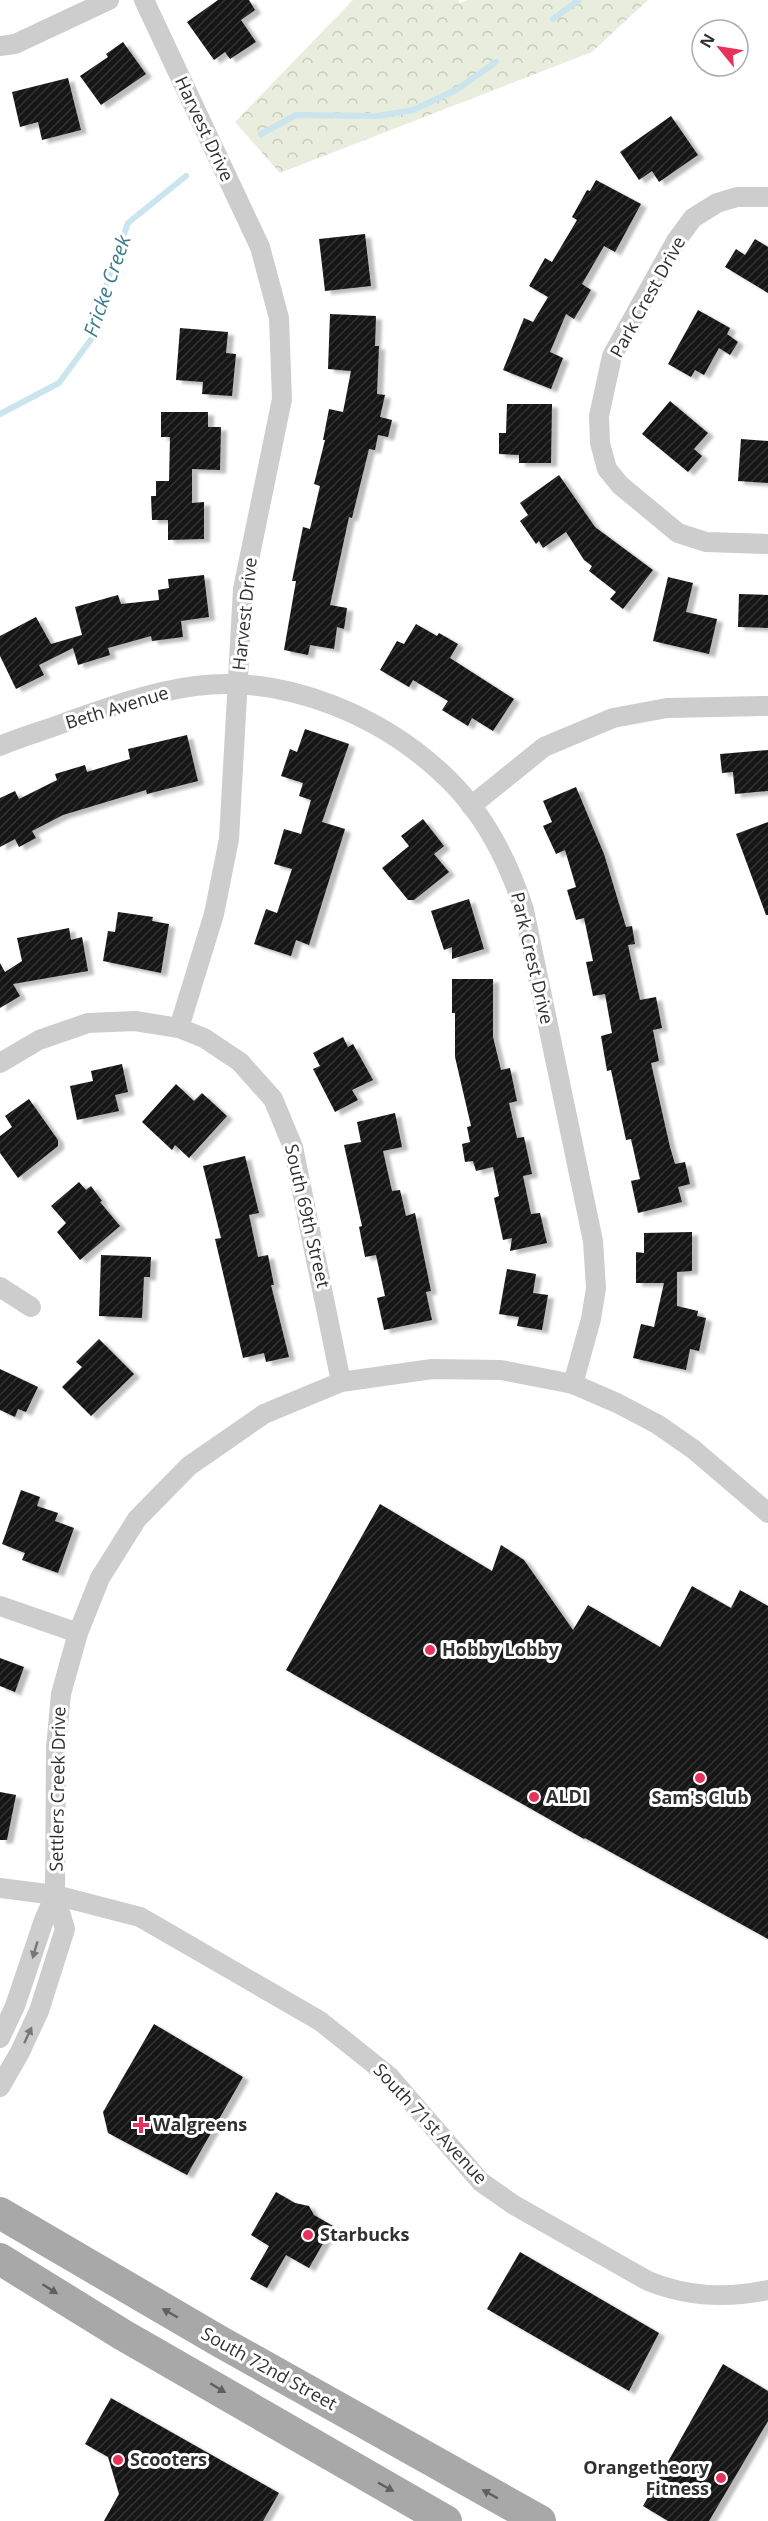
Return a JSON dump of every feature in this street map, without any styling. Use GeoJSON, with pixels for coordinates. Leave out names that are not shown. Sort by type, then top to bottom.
{"type":"FeatureCollection","features":[{"type":"Feature","properties":{"kind":"main road","name":"South 72nd Street"},"geometry":{"type":"LineString","coordinates":[[0,2213],[200,2330],[540,2521]]}},
{"type":"Feature","properties":{"kind":"main road"},"geometry":{"type":"LineString","coordinates":[[0,2259],[123,2335],[446,2521]]}},
{"type":"Feature","properties":{"kind":"street"},"geometry":{"type":"LineString","coordinates":[[0,46],[15,45],[110,0]]}},
{"type":"Feature","properties":{"kind":"street","name":"Harvest Drive"},"geometry":{"type":"LineString","coordinates":[[144,0],[260,247],[279,318],[282,399],[243,589],[229,839],[214,914],[179,1028]]}},
{"type":"Feature","properties":{"kind":"street","name":"Park Crest Drive"},"geometry":{"type":"LineString","coordinates":[[768,197],[737,197],[717,203],[693,218],[676,241],[612,356],[599,416],[600,442],[607,469],[620,485],[678,533],[706,542],[768,544]]}},
{"type":"Feature","properties":{"kind":"street","name":"Beth Avenue"},"geometry":{"type":"LineString","coordinates":[[0,746],[124,702],[195,686],[238,686]]}},
{"type":"Feature","properties":{"kind":"street","name":"Park Crest Drive"},"geometry":{"type":"LineString","coordinates":[[238,686],[280,690],[328,702],[370,722],[408,745],[450,781],[471,806],[504,858],[524,910],[593,1241],[596,1288],[591,1319],[573,1384]]}},
{"type":"Feature","properties":{"kind":"street"},"geometry":{"type":"LineString","coordinates":[[471,806],[544,747],[614,718],[667,708],[768,706]]}},
{"type":"Feature","properties":{"kind":"street"},"geometry":{"type":"LineString","coordinates":[[0,1063],[39,1040],[88,1023],[135,1021],[179,1028]]}},
{"type":"Feature","properties":{"kind":"street","name":"South 69th Street"},"geometry":{"type":"LineString","coordinates":[[179,1028],[204,1038],[240,1062],[273,1098],[293,1147],[341,1382]]}},
{"type":"Feature","properties":{"kind":"street"},"geometry":{"type":"LineString","coordinates":[[0,1287],[31,1307]]}},
{"type":"Feature","properties":{"kind":"street","name":"Settlers Creek Drive"},"geometry":{"type":"LineString","coordinates":[[0,2087],[20,2052],[39,2011],[55,1967],[65,1929],[56,1895],[56,1748],[61,1694],[78,1633],[100,1578],[137,1519],[189,1466],[264,1414],[341,1382],[432,1369],[501,1370],[573,1384],[657,1424],[693,1449],[768,1514]]}},
{"type":"Feature","properties":{"kind":"street"},"geometry":{"type":"LineString","coordinates":[[0,1606],[78,1633]]}},
{"type":"Feature","properties":{"kind":"street","name":"South 71st Avenue"},"geometry":{"type":"LineString","coordinates":[[0,1888],[56,1895],[140,1917],[320,2021],[389,2076],[481,2182],[497,2194],[648,2282],[685,2293],[720,2296],[768,2290]]}},
{"type":"Feature","properties":{"kind":"street","name":"Settlers Creek Drive"},"geometry":{"type":"LineString","coordinates":[[0,2038],[15,2006],[44,1920],[56,1895]]}},
{"type":"Feature","properties":{"kind":"green space"},"geometry":{"type":"Polygon","coordinates":[[[353,0],[459,0],[459,3],[468,0],[648,0],[592,52],[280,173],[235,122],[353,0]]]}},
{"type":"Feature","properties":{"kind":"building"},"geometry":{"type":"Polygon","coordinates":[[[218,0],[249,0],[255,10],[241,20],[256,42],[230,59],[225,52],[214,60],[187,22],[218,0]]]}},
{"type":"Feature","properties":{"kind":"building"},"geometry":{"type":"Polygon","coordinates":[[[123,42],[146,74],[101,105],[80,76],[108,57],[106,54],[123,42]]]}},
{"type":"Feature","properties":{"kind":"building"},"geometry":{"type":"Polygon","coordinates":[[[68,78],[81,130],[42,140],[38,122],[20,127],[12,92],[68,78]]]}},
{"type":"Feature","properties":{"kind":"building"},"geometry":{"type":"Polygon","coordinates":[[[671,116],[698,155],[659,182],[652,171],[639,180],[620,152],[671,116]]]}},
{"type":"Feature","properties":{"kind":"building"},"geometry":{"type":"Polygon","coordinates":[[[596,180],[641,204],[615,252],[604,246],[582,284],[591,290],[574,319],[566,314],[550,352],[563,358],[551,389],[503,370],[524,318],[533,322],[548,297],[529,286],[545,258],[552,262],[577,220],[572,217],[587,190],[590,191],[596,180]]]}},
{"type":"Feature","properties":{"kind":"building"},"geometry":{"type":"Polygon","coordinates":[[[365,234],[371,286],[325,291],[319,239],[365,234]]]}},
{"type":"Feature","properties":{"kind":"building"},"geometry":{"type":"Polygon","coordinates":[[[755,239],[768,247],[768,293],[725,267],[736,249],[745,255],[755,239]]]}},
{"type":"Feature","properties":{"kind":"building"},"geometry":{"type":"Polygon","coordinates":[[[698,310],[730,328],[727,334],[738,342],[730,355],[719,348],[704,375],[695,370],[691,377],[668,364],[698,310]]]}},
{"type":"Feature","properties":{"kind":"building"},"geometry":{"type":"Polygon","coordinates":[[[330,314],[376,316],[375,346],[379,346],[377,394],[385,395],[380,417],[392,420],[388,437],[378,435],[375,450],[369,449],[352,518],[349,517],[330,605],[347,608],[344,629],[337,627],[334,649],[310,645],[308,655],[284,650],[296,581],[292,581],[303,527],[310,529],[320,486],[314,484],[325,440],[323,440],[329,409],[343,412],[351,371],[328,369],[330,314]]]}},
{"type":"Feature","properties":{"kind":"building"},"geometry":{"type":"Polygon","coordinates":[[[180,328],[228,332],[226,353],[236,354],[232,396],[202,394],[203,382],[176,380],[180,328]]]}},
{"type":"Feature","properties":{"kind":"building"},"geometry":{"type":"Polygon","coordinates":[[[670,401],[708,433],[694,449],[702,456],[688,472],[642,434],[670,401]]]}},
{"type":"Feature","properties":{"kind":"building"},"geometry":{"type":"Polygon","coordinates":[[[507,404],[552,404],[551,463],[519,463],[519,455],[499,454],[499,433],[506,433],[507,404]]]}},
{"type":"Feature","properties":{"kind":"building"},"geometry":{"type":"Polygon","coordinates":[[[161,412],[208,412],[208,427],[221,427],[220,470],[192,469],[192,503],[204,502],[204,539],[168,540],[168,520],[152,520],[151,496],[156,496],[156,481],[169,481],[170,437],[161,437],[161,412]]]}},
{"type":"Feature","properties":{"kind":"building"},"geometry":{"type":"Polygon","coordinates":[[[741,439],[768,441],[768,483],[738,481],[741,439]]]}},
{"type":"Feature","properties":{"kind":"building"},"geometry":{"type":"Polygon","coordinates":[[[559,475],[595,527],[653,570],[623,609],[610,599],[616,592],[589,571],[592,566],[584,560],[566,532],[543,548],[539,541],[536,544],[520,521],[528,515],[520,503],[559,475]]]}},
{"type":"Feature","properties":{"kind":"building"},"geometry":{"type":"Polygon","coordinates":[[[204,575],[209,617],[181,621],[183,637],[152,641],[151,636],[108,648],[110,655],[78,665],[73,648],[39,665],[44,675],[16,689],[0,656],[0,636],[36,617],[51,644],[82,635],[75,607],[118,595],[121,604],[159,600],[158,590],[169,588],[168,579],[204,575]]]}},
{"type":"Feature","properties":{"kind":"building"},"geometry":{"type":"Polygon","coordinates":[[[668,577],[693,583],[686,612],[717,619],[709,654],[653,641],[668,577]]]}},
{"type":"Feature","properties":{"kind":"building"},"geometry":{"type":"Polygon","coordinates":[[[739,594],[768,595],[768,628],[738,627],[739,594]]]}},
{"type":"Feature","properties":{"kind":"building"},"geometry":{"type":"Polygon","coordinates":[[[416,624],[437,636],[439,633],[458,644],[450,658],[514,699],[493,731],[472,718],[468,726],[442,710],[448,701],[413,680],[409,687],[380,670],[397,641],[404,644],[416,624]]]}},
{"type":"Feature","properties":{"kind":"building"},"geometry":{"type":"Polygon","coordinates":[[[305,729],[349,744],[322,822],[345,829],[309,945],[296,940],[291,956],[254,944],[266,909],[277,913],[292,869],[274,864],[284,829],[301,834],[311,800],[299,796],[303,783],[281,776],[290,749],[297,752],[305,729]]]}},
{"type":"Feature","properties":{"kind":"building"},"geometry":{"type":"Polygon","coordinates":[[[187,735],[198,781],[147,794],[146,790],[63,815],[32,831],[36,838],[19,847],[15,839],[0,847],[0,798],[15,791],[19,799],[57,780],[55,774],[85,765],[87,772],[130,759],[128,749],[187,735]]]}},
{"type":"Feature","properties":{"kind":"building"},"geometry":{"type":"Polygon","coordinates":[[[768,750],[768,791],[735,794],[733,772],[722,773],[720,754],[768,750]]]}},
{"type":"Feature","properties":{"kind":"building"},"geometry":{"type":"Polygon","coordinates":[[[576,787],[604,854],[626,927],[632,926],[635,944],[628,945],[640,1000],[656,997],[662,1028],[653,1030],[659,1061],[651,1063],[675,1164],[685,1162],[690,1184],[678,1187],[682,1202],[638,1213],[631,1181],[640,1179],[631,1139],[626,1140],[611,1070],[607,1071],[601,1036],[612,1033],[605,994],[593,996],[586,962],[593,961],[584,918],[576,920],[567,890],[576,887],[565,850],[556,854],[543,826],[552,822],[543,801],[576,787]]]}},
{"type":"Feature","properties":{"kind":"building"},"geometry":{"type":"Polygon","coordinates":[[[423,819],[444,846],[434,854],[449,872],[414,900],[408,900],[382,868],[409,846],[401,836],[423,819]]]}},
{"type":"Feature","properties":{"kind":"building"},"geometry":{"type":"Polygon","coordinates":[[[768,822],[768,915],[766,915],[736,834],[768,822]]]}},
{"type":"Feature","properties":{"kind":"building"},"geometry":{"type":"Polygon","coordinates":[[[469,899],[484,949],[452,959],[452,947],[444,950],[431,911],[469,899]]]}},
{"type":"Feature","properties":{"kind":"building"},"geometry":{"type":"Polygon","coordinates":[[[118,912],[153,917],[152,921],[169,924],[161,973],[103,961],[108,931],[115,932],[118,912]]]}},
{"type":"Feature","properties":{"kind":"building"},"geometry":{"type":"Polygon","coordinates":[[[69,928],[71,940],[82,937],[88,971],[13,984],[20,996],[0,1008],[0,963],[5,972],[22,961],[17,938],[69,928]]]}},
{"type":"Feature","properties":{"kind":"building"},"geometry":{"type":"Polygon","coordinates":[[[452,979],[493,979],[493,1037],[501,1070],[510,1068],[517,1101],[509,1103],[517,1138],[524,1137],[532,1174],[523,1176],[531,1214],[540,1213],[547,1243],[510,1251],[512,1238],[503,1240],[494,1198],[499,1196],[493,1167],[476,1171],[473,1161],[465,1162],[462,1144],[470,1142],[467,1127],[471,1126],[455,1057],[452,979]]]}},
{"type":"Feature","properties":{"kind":"building"},"geometry":{"type":"Polygon","coordinates":[[[343,1037],[348,1047],[353,1044],[373,1080],[352,1090],[358,1100],[335,1112],[313,1069],[320,1066],[313,1053],[343,1037]]]}},
{"type":"Feature","properties":{"kind":"building"},"geometry":{"type":"Polygon","coordinates":[[[122,1064],[128,1092],[115,1095],[119,1111],[77,1120],[70,1086],[93,1081],[91,1071],[122,1064]]]}},
{"type":"Feature","properties":{"kind":"building"},"geometry":{"type":"Polygon","coordinates":[[[176,1084],[194,1101],[202,1093],[227,1116],[189,1158],[175,1145],[172,1150],[142,1122],[176,1084]]]}},
{"type":"Feature","properties":{"kind":"building"},"geometry":{"type":"Polygon","coordinates":[[[29,1099],[58,1140],[58,1146],[18,1178],[0,1153],[0,1136],[12,1127],[5,1116],[29,1099]]]}},
{"type":"Feature","properties":{"kind":"building"},"geometry":{"type":"Polygon","coordinates":[[[395,1113],[402,1147],[383,1151],[392,1191],[400,1190],[406,1216],[415,1213],[431,1291],[426,1292],[432,1320],[384,1330],[377,1298],[385,1296],[376,1255],[365,1257],[359,1227],[362,1226],[344,1145],[361,1142],[357,1122],[395,1113]]]}},
{"type":"Feature","properties":{"kind":"building"},"geometry":{"type":"Polygon","coordinates":[[[245,1156],[259,1213],[249,1215],[258,1257],[268,1255],[274,1285],[271,1285],[289,1357],[266,1362],[264,1353],[243,1358],[215,1239],[221,1238],[203,1166],[245,1156]]]}},
{"type":"Feature","properties":{"kind":"building"},"geometry":{"type":"Polygon","coordinates":[[[79,1182],[86,1190],[91,1186],[102,1201],[100,1202],[120,1226],[80,1260],[57,1232],[66,1223],[51,1206],[79,1182]]]}},
{"type":"Feature","properties":{"kind":"building"},"geometry":{"type":"Polygon","coordinates":[[[692,1232],[692,1271],[677,1272],[677,1306],[698,1311],[697,1316],[706,1318],[699,1351],[690,1349],[686,1370],[633,1358],[641,1324],[654,1327],[664,1283],[636,1283],[636,1252],[644,1253],[644,1233],[692,1232]]]}},
{"type":"Feature","properties":{"kind":"building"},"geometry":{"type":"Polygon","coordinates":[[[101,1255],[151,1257],[150,1277],[144,1277],[142,1318],[99,1316],[101,1255]]]}},
{"type":"Feature","properties":{"kind":"building"},"geometry":{"type":"Polygon","coordinates":[[[507,1269],[536,1274],[533,1293],[548,1295],[542,1330],[517,1326],[519,1317],[499,1314],[507,1269]]]}},
{"type":"Feature","properties":{"kind":"building"},"geometry":{"type":"Polygon","coordinates":[[[99,1339],[134,1374],[91,1416],[62,1387],[82,1367],[76,1362],[99,1339]]]}},
{"type":"Feature","properties":{"kind":"building"},"geometry":{"type":"Polygon","coordinates":[[[0,1369],[38,1387],[26,1412],[18,1409],[15,1417],[0,1410],[0,1369]]]}},
{"type":"Feature","properties":{"kind":"building"},"geometry":{"type":"Polygon","coordinates":[[[21,1490],[40,1497],[37,1506],[58,1513],[55,1521],[74,1528],[58,1573],[22,1560],[25,1553],[2,1544],[21,1490]]]}},
{"type":"Feature","properties":{"kind":"building"},"geometry":{"type":"Polygon","coordinates":[[[380,1504],[492,1571],[501,1545],[524,1560],[573,1630],[588,1605],[660,1647],[692,1586],[731,1608],[740,1590],[768,1606],[768,1939],[584,1839],[286,1670],[380,1504]]]}},
{"type":"Feature","properties":{"kind":"building"},"geometry":{"type":"Polygon","coordinates":[[[0,1658],[24,1667],[15,1692],[0,1686],[0,1658]]]}},
{"type":"Feature","properties":{"kind":"building"},"geometry":{"type":"Polygon","coordinates":[[[0,1792],[16,1795],[7,1840],[0,1840],[0,1792]]]}},
{"type":"Feature","properties":{"kind":"building","name":"Walgreens"},"geometry":{"type":"Polygon","coordinates":[[[154,2024],[243,2077],[187,2175],[108,2133],[103,2112],[154,2024]]]}},
{"type":"Feature","properties":{"kind":"building"},"geometry":{"type":"Polygon","coordinates":[[[276,2192],[295,2203],[309,2206],[314,2215],[333,2226],[309,2268],[286,2255],[267,2288],[250,2279],[269,2246],[251,2235],[276,2192]]]}},
{"type":"Feature","properties":{"kind":"building"},"geometry":{"type":"Polygon","coordinates":[[[520,2252],[659,2333],[629,2391],[487,2309],[520,2252]]]}},
{"type":"Feature","properties":{"kind":"building"},"geometry":{"type":"Polygon","coordinates":[[[723,2364],[768,2391],[768,2421],[709,2521],[668,2521],[643,2506],[723,2364]]]}},
{"type":"Feature","properties":{"kind":"building"},"geometry":{"type":"Polygon","coordinates":[[[111,2398],[279,2493],[263,2521],[104,2521],[119,2494],[108,2457],[85,2444],[111,2398]]]}},
{"type":"Feature","properties":{"kind":"waterway","name":"Fricke Creek"},"geometry":{"type":"LineString","coordinates":[[553,19],[579,0]]}},
{"type":"Feature","properties":{"kind":"waterway","name":"Fricke Creek"},"geometry":{"type":"LineString","coordinates":[[261,134],[296,115],[377,116],[413,110],[456,90],[496,62]]}},
{"type":"Feature","properties":{"kind":"waterway","name":"Fricke Creek"},"geometry":{"type":"LineString","coordinates":[[0,414],[59,383],[92,338],[109,276],[128,223],[186,176]]}},
{"type":"Feature","properties":{"kind":"place","name":"Hobby Lobby"},"geometry":{"type":"Point","coordinates":[430,1650]}},
{"type":"Feature","properties":{"kind":"place","name":"Sam's Club"},"geometry":{"type":"Point","coordinates":[700,1778]}},
{"type":"Feature","properties":{"kind":"place","name":"ALDI"},"geometry":{"type":"Point","coordinates":[534,1797]}},
{"type":"Feature","properties":{"kind":"place","name":"Walgreens"},"geometry":{"type":"Point","coordinates":[141,2125]}},
{"type":"Feature","properties":{"kind":"place","name":"Starbucks"},"geometry":{"type":"Point","coordinates":[308,2235]}},
{"type":"Feature","properties":{"kind":"place","name":"Scooters"},"geometry":{"type":"Point","coordinates":[118,2460]}},
{"type":"Feature","properties":{"kind":"place","name":"Orangetheory Fitness"},"geometry":{"type":"Point","coordinates":[721,2478]}}]}
